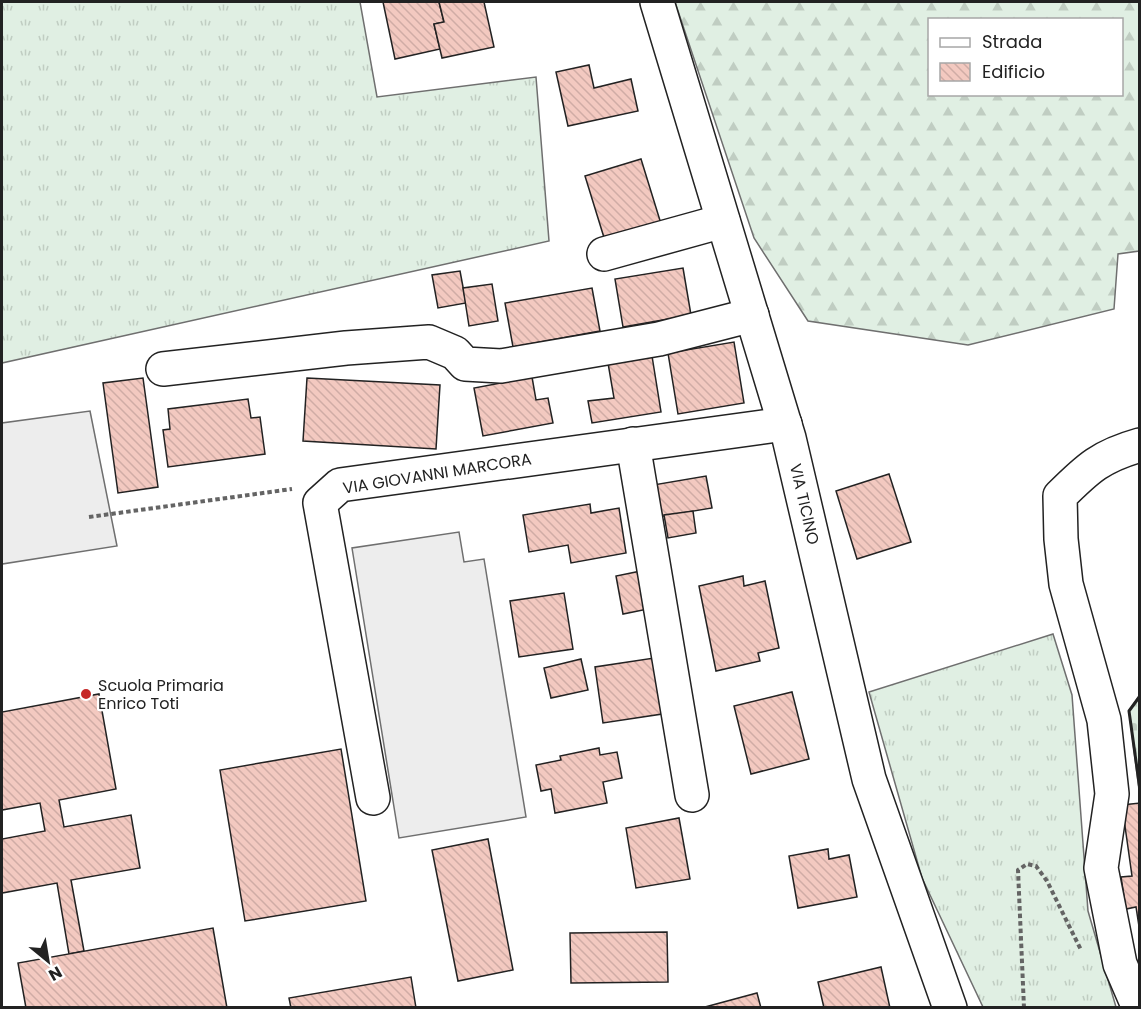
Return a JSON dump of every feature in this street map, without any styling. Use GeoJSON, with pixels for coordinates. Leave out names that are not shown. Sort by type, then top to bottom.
{"type":"FeatureCollection","features":[{"type":"Feature","properties":{"kind":"street","name":"VIA TICINO"},"geometry":{"type":"LineString","coordinates":[[657,2],[785,424],[869,779],[950,1008]]}},
{"type":"Feature","properties":{"kind":"street"},"geometry":{"type":"LineString","coordinates":[[604,254],[723,221]]}},
{"type":"Feature","properties":{"kind":"street"},"geometry":{"type":"LineString","coordinates":[[163,369],[346,348],[429,342],[455,353],[465,364],[501,366],[659,339],[752,315]]}},
{"type":"Feature","properties":{"kind":"street","name":"VIA GIOVANNI MARCORA"},"geometry":{"type":"LineString","coordinates":[[374,798],[320,503],[340,485],[785,424]]}},
{"type":"Feature","properties":{"kind":"street"},"geometry":{"type":"LineString","coordinates":[[633,444],[692,795]]}},
{"type":"Feature","properties":{"kind":"street"},"geometry":{"type":"LineString","coordinates":[[1139,1008],[1120,964],[1101,868],[1112,794],[1104,720],[1066,584],[1061,539],[1060,496],[1086,471],[1111,453],[1140,445]]}},
{"type":"Feature","properties":{"kind":"path"},"geometry":{"type":"LineString","coordinates":[[89,517],[314,486],[340,485]]}},
{"type":"Feature","properties":{"kind":"path"},"geometry":{"type":"LineString","coordinates":[[1024,1008],[1018,870],[1027,864],[1036,866],[1047,880],[1083,954]]}},
{"type":"Feature","properties":{"kind":"green space"},"geometry":{"type":"Polygon","coordinates":[[[2,2],[360,2],[377,97],[536,77],[549,241],[2,363],[2,2]]]}},
{"type":"Feature","properties":{"kind":"green space"},"geometry":{"type":"Polygon","coordinates":[[[675,2],[1139,2],[1139,251],[1118,254],[1114,309],[968,345],[808,321],[754,238],[675,2]]]}},
{"type":"Feature","properties":{"kind":"green space"},"geometry":{"type":"Polygon","coordinates":[[[1053,634],[1072,695],[1088,911],[1116,1007],[983,1007],[922,878],[869,692],[1053,634]]]}},
{"type":"Feature","properties":{"kind":"green space"},"geometry":{"type":"Polygon","coordinates":[[[1139,696],[1139,790],[1129,711],[1139,696]]]}},
{"type":"Feature","properties":{"kind":"shaded area"},"geometry":{"type":"Polygon","coordinates":[[[90,411],[117,546],[2,564],[2,423],[90,411]]]}},
{"type":"Feature","properties":{"kind":"shaded area"},"geometry":{"type":"Polygon","coordinates":[[[459,532],[464,562],[484,559],[526,817],[399,838],[352,548],[459,532]]]}},
{"type":"Feature","properties":{"kind":"building"},"geometry":{"type":"Polygon","coordinates":[[[383,2],[439,2],[444,22],[434,24],[440,49],[395,59],[383,2]]]}},
{"type":"Feature","properties":{"kind":"building"},"geometry":{"type":"Polygon","coordinates":[[[439,2],[484,2],[494,47],[442,58],[434,24],[444,22],[439,2]]]}},
{"type":"Feature","properties":{"kind":"building"},"geometry":{"type":"Polygon","coordinates":[[[589,65],[594,88],[631,79],[638,111],[568,126],[556,72],[589,65]]]}},
{"type":"Feature","properties":{"kind":"building"},"geometry":{"type":"Polygon","coordinates":[[[641,159],[662,227],[606,244],[585,176],[641,159]]]}},
{"type":"Feature","properties":{"kind":"building"},"geometry":{"type":"Polygon","coordinates":[[[683,268],[691,315],[623,327],[615,279],[683,268]]]}},
{"type":"Feature","properties":{"kind":"building"},"geometry":{"type":"Polygon","coordinates":[[[460,271],[466,303],[438,308],[432,275],[460,271]]]}},
{"type":"Feature","properties":{"kind":"building"},"geometry":{"type":"Polygon","coordinates":[[[492,284],[498,321],[469,326],[463,288],[492,284]]]}},
{"type":"Feature","properties":{"kind":"building"},"geometry":{"type":"Polygon","coordinates":[[[592,288],[600,331],[513,347],[505,303],[592,288]]]}},
{"type":"Feature","properties":{"kind":"building"},"geometry":{"type":"Polygon","coordinates":[[[734,342],[744,403],[678,414],[668,353],[734,342]]]}},
{"type":"Feature","properties":{"kind":"building"},"geometry":{"type":"Polygon","coordinates":[[[652,356],[661,412],[592,423],[588,401],[614,398],[608,363],[652,356]]]}},
{"type":"Feature","properties":{"kind":"building"},"geometry":{"type":"Polygon","coordinates":[[[532,377],[536,400],[548,398],[553,423],[483,436],[474,388],[532,377]]]}},
{"type":"Feature","properties":{"kind":"building"},"geometry":{"type":"Polygon","coordinates":[[[143,378],[158,487],[118,493],[103,383],[143,378]]]}},
{"type":"Feature","properties":{"kind":"building"},"geometry":{"type":"Polygon","coordinates":[[[307,378],[440,385],[436,449],[303,441],[307,378]]]}},
{"type":"Feature","properties":{"kind":"building"},"geometry":{"type":"Polygon","coordinates":[[[248,399],[251,418],[260,417],[265,454],[168,467],[163,430],[170,429],[168,409],[248,399]]]}},
{"type":"Feature","properties":{"kind":"building"},"geometry":{"type":"Polygon","coordinates":[[[889,474],[911,542],[857,559],[836,491],[889,474]]]}},
{"type":"Feature","properties":{"kind":"building"},"geometry":{"type":"Polygon","coordinates":[[[706,476],[712,508],[658,517],[653,485],[706,476]]]}},
{"type":"Feature","properties":{"kind":"building"},"geometry":{"type":"Polygon","coordinates":[[[590,504],[591,513],[619,508],[626,553],[571,563],[568,545],[529,552],[523,515],[590,504]]]}},
{"type":"Feature","properties":{"kind":"building"},"geometry":{"type":"Polygon","coordinates":[[[693,511],[696,533],[668,538],[664,515],[693,511]]]}},
{"type":"Feature","properties":{"kind":"building"},"geometry":{"type":"Polygon","coordinates":[[[641,571],[648,609],[623,614],[616,576],[641,571]]]}},
{"type":"Feature","properties":{"kind":"building"},"geometry":{"type":"Polygon","coordinates":[[[743,576],[744,586],[765,581],[779,648],[758,653],[760,661],[716,671],[699,586],[743,576]]]}},
{"type":"Feature","properties":{"kind":"building"},"geometry":{"type":"Polygon","coordinates":[[[564,593],[573,649],[519,657],[510,601],[564,593]]]}},
{"type":"Feature","properties":{"kind":"building"},"geometry":{"type":"Polygon","coordinates":[[[654,658],[662,714],[603,723],[595,667],[654,658]]]}},
{"type":"Feature","properties":{"kind":"building"},"geometry":{"type":"Polygon","coordinates":[[[581,659],[588,690],[551,698],[544,668],[581,659]]]}},
{"type":"Feature","properties":{"kind":"building"},"geometry":{"type":"Polygon","coordinates":[[[792,692],[809,759],[751,774],[734,706],[792,692]]]}},
{"type":"Feature","properties":{"kind":"building"},"geometry":{"type":"Polygon","coordinates":[[[99,694],[116,789],[59,800],[64,827],[131,815],[140,868],[71,880],[84,951],[69,954],[57,883],[2,893],[2,839],[45,831],[40,803],[2,810],[2,712],[99,694]]]}},
{"type":"Feature","properties":{"kind":"building"},"geometry":{"type":"Polygon","coordinates":[[[599,748],[600,755],[617,752],[622,778],[603,782],[607,803],[555,813],[551,789],[541,791],[536,765],[561,760],[560,756],[599,748]]]}},
{"type":"Feature","properties":{"kind":"building"},"geometry":{"type":"Polygon","coordinates":[[[341,749],[366,901],[245,921],[220,770],[341,749]]]}},
{"type":"Feature","properties":{"kind":"building"},"geometry":{"type":"Polygon","coordinates":[[[1140,803],[1140,933],[1136,907],[1126,909],[1121,877],[1132,876],[1122,805],[1140,803]]]}},
{"type":"Feature","properties":{"kind":"building"},"geometry":{"type":"Polygon","coordinates":[[[679,818],[690,879],[636,888],[626,828],[679,818]]]}},
{"type":"Feature","properties":{"kind":"building"},"geometry":{"type":"Polygon","coordinates":[[[488,839],[513,970],[458,981],[432,850],[488,839]]]}},
{"type":"Feature","properties":{"kind":"building"},"geometry":{"type":"Polygon","coordinates":[[[828,849],[829,859],[849,855],[857,897],[798,908],[789,856],[828,849]]]}},
{"type":"Feature","properties":{"kind":"building"},"geometry":{"type":"Polygon","coordinates":[[[213,928],[227,1008],[26,1008],[18,963],[213,928]]]}},
{"type":"Feature","properties":{"kind":"building"},"geometry":{"type":"Polygon","coordinates":[[[667,932],[668,982],[571,983],[570,933],[667,932]]]}},
{"type":"Feature","properties":{"kind":"building"},"geometry":{"type":"Polygon","coordinates":[[[881,967],[890,1008],[824,1008],[818,982],[881,967]]]}},
{"type":"Feature","properties":{"kind":"building"},"geometry":{"type":"Polygon","coordinates":[[[411,977],[416,1008],[291,1008],[289,998],[411,977]]]}},
{"type":"Feature","properties":{"kind":"building"},"geometry":{"type":"Polygon","coordinates":[[[757,993],[761,1008],[705,1007],[757,993]]]}},
{"type":"Feature","properties":{"kind":"wall"},"geometry":{"type":"LineString","coordinates":[[1140,696],[1129,711],[1140,790]]}},
{"type":"Feature","properties":{"kind":"place","name":"Scuola Primaria Enrico Toti"},"geometry":{"type":"Point","coordinates":[86,694]}}]}
